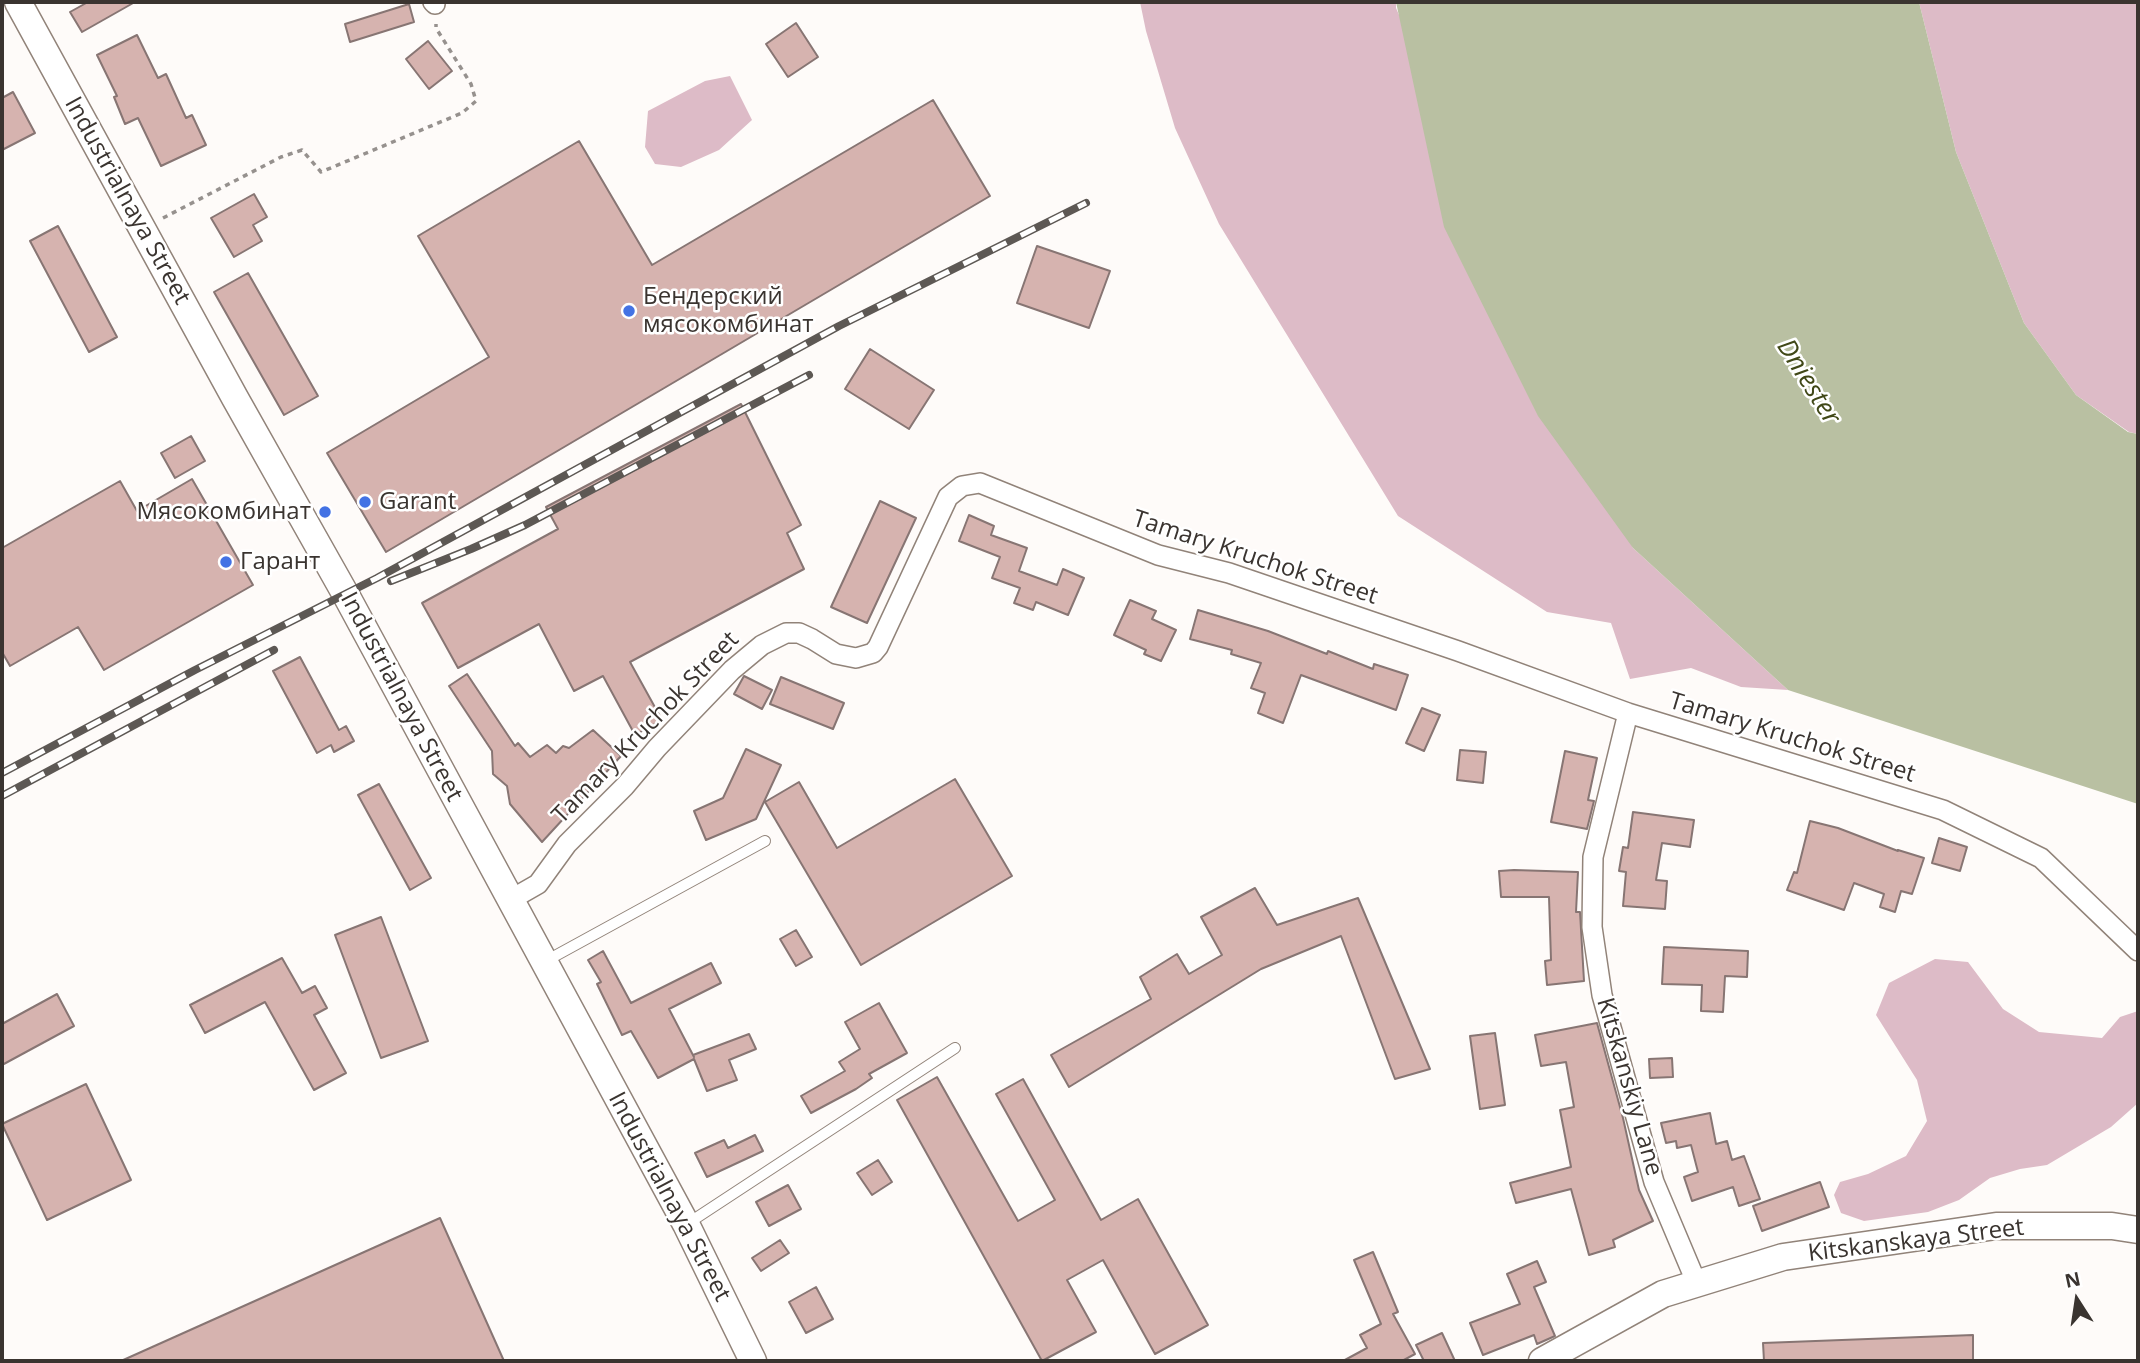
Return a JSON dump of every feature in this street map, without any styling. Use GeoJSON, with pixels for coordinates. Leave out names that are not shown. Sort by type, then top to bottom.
{"type":"FeatureCollection","features":[{"type":"Feature","properties":{"kind":"main road","name":"Industrialnaya Street"},"geometry":{"type":"LineString","coordinates":[[18,2],[346,595],[686,1224],[752,1361]]}},
{"type":"Feature","properties":{"kind":"main road","name":"Kitskanskaya Street"},"geometry":{"type":"LineString","coordinates":[[1697,1284],[1783,1257],[1996,1227],[2112,1226],[2138,1230]]}},
{"type":"Feature","properties":{"kind":"main road"},"geometry":{"type":"LineString","coordinates":[[1542,1361],[1663,1294],[1697,1284]]}},
{"type":"Feature","properties":{"kind":"street","name":"Tamary Kruchok Street"},"geometry":{"type":"LineString","coordinates":[[510,900],[538,884],[567,844],[625,786],[657,748],[732,670],[762,645],[786,633],[799,633],[846,658],[856,659],[873,653],[948,496],[961,486],[970,484],[992,487],[1158,555],[1229,573],[1458,650],[1629,713],[1943,810],[2041,858],[2138,951]]}},
{"type":"Feature","properties":{"kind":"street","name":"Kitskanskiy Lane"},"geometry":{"type":"LineString","coordinates":[[1629,713],[1593,858],[1592,927],[1602,995],[1654,1182],[1697,1284]]}},
{"type":"Feature","properties":{"kind":"lane"},"geometry":{"type":"LineString","coordinates":[[544,962],[765,841]]}},
{"type":"Feature","properties":{"kind":"lane"},"geometry":{"type":"LineString","coordinates":[[686,1224],[955,1048]]}},
{"type":"Feature","properties":{"kind":"path"},"geometry":{"type":"LineString","coordinates":[[142,229],[281,157],[302,150],[321,172],[462,113],[476,102],[471,84],[436,28],[434,3]]}},
{"type":"Feature","properties":{"kind":"shaded area"},"geometry":{"type":"Polygon","coordinates":[[[1140,2],[1396,2],[1396,8],[1633,548],[1788,690],[1741,687],[1691,668],[1630,679],[1611,623],[1547,612],[1398,516],[1219,224],[1175,128],[1140,2]]]}},
{"type":"Feature","properties":{"kind":"shaded area"},"geometry":{"type":"Polygon","coordinates":[[[1919,2],[2138,2],[2138,434],[2129,432],[2076,395],[2024,323],[1956,152],[1919,2]]]}},
{"type":"Feature","properties":{"kind":"shaded area"},"geometry":{"type":"Polygon","coordinates":[[[730,76],[752,120],[719,150],[681,167],[655,164],[645,147],[648,111],[705,81],[730,76]]]}},
{"type":"Feature","properties":{"kind":"shaded area"},"geometry":{"type":"Polygon","coordinates":[[[1935,959],[1968,962],[2003,1009],[2039,1032],[2102,1038],[2120,1017],[2138,1011],[2138,1103],[2111,1127],[2047,1165],[2020,1169],[1990,1178],[1959,1200],[1928,1212],[1864,1221],[1841,1213],[1834,1195],[1840,1182],[1868,1174],[1906,1156],[1927,1121],[1917,1080],[1876,1015],[1889,983],[1935,959]]]}},
{"type":"Feature","properties":{"kind":"water","name":"Dniester"},"geometry":{"type":"Polygon","coordinates":[[[1396,2],[1919,2],[1956,152],[2024,323],[2076,395],[2128,432],[2138,434],[2138,804],[1788,690],[1633,548],[1538,416],[1444,227],[1396,2]]]}},
{"type":"Feature","properties":{"kind":"building"},"geometry":{"type":"Polygon","coordinates":[[[88,2],[135,2],[82,32],[70,12],[88,2]]]}},
{"type":"Feature","properties":{"kind":"building"},"geometry":{"type":"Polygon","coordinates":[[[409,4],[414,22],[350,42],[345,24],[409,4]]]}},
{"type":"Feature","properties":{"kind":"building"},"geometry":{"type":"Polygon","coordinates":[[[796,23],[818,57],[788,77],[766,44],[796,23]]]}},
{"type":"Feature","properties":{"kind":"building"},"geometry":{"type":"Polygon","coordinates":[[[137,35],[158,78],[166,74],[186,118],[192,115],[206,145],[161,166],[138,118],[125,124],[114,97],[117,96],[97,55],[137,35]]]}},
{"type":"Feature","properties":{"kind":"building"},"geometry":{"type":"Polygon","coordinates":[[[428,41],[452,71],[429,89],[406,59],[428,41]]]}},
{"type":"Feature","properties":{"kind":"building"},"geometry":{"type":"Polygon","coordinates":[[[13,92],[35,133],[2,150],[2,98],[13,92]]]}},
{"type":"Feature","properties":{"kind":"building","name":"Бендерский мясокомбинат"},"geometry":{"type":"Polygon","coordinates":[[[933,100],[990,196],[386,552],[327,453],[489,357],[418,236],[579,141],[652,265],[933,100]]]}},
{"type":"Feature","properties":{"kind":"building"},"geometry":{"type":"Polygon","coordinates":[[[254,194],[267,217],[253,225],[262,241],[234,257],[211,218],[254,194]]]}},
{"type":"Feature","properties":{"kind":"building"},"geometry":{"type":"Polygon","coordinates":[[[58,226],[117,337],[89,352],[30,241],[58,226]]]}},
{"type":"Feature","properties":{"kind":"building"},"geometry":{"type":"Polygon","coordinates":[[[1037,246],[1110,271],[1089,328],[1017,303],[1037,246]]]}},
{"type":"Feature","properties":{"kind":"building"},"geometry":{"type":"Polygon","coordinates":[[[248,273],[318,396],[284,415],[214,292],[248,273]]]}},
{"type":"Feature","properties":{"kind":"building"},"geometry":{"type":"Polygon","coordinates":[[[870,349],[934,390],[909,429],[845,389],[870,349]]]}},
{"type":"Feature","properties":{"kind":"building"},"geometry":{"type":"Polygon","coordinates":[[[741,404],[801,525],[787,533],[804,569],[630,662],[662,720],[635,735],[603,676],[574,691],[539,624],[458,668],[422,603],[558,529],[546,507],[741,404]]]}},
{"type":"Feature","properties":{"kind":"building"},"geometry":{"type":"Polygon","coordinates":[[[191,436],[205,461],[175,478],[161,453],[191,436]]]}},
{"type":"Feature","properties":{"kind":"building"},"geometry":{"type":"Polygon","coordinates":[[[192,479],[253,585],[104,670],[78,627],[10,666],[2,652],[2,548],[120,481],[137,511],[192,479]]]}},
{"type":"Feature","properties":{"kind":"building"},"geometry":{"type":"Polygon","coordinates":[[[880,501],[916,518],[867,623],[831,607],[880,501]]]}},
{"type":"Feature","properties":{"kind":"building"},"geometry":{"type":"Polygon","coordinates":[[[969,515],[994,526],[991,535],[1027,548],[1019,571],[1057,585],[1063,569],[1084,578],[1068,615],[1036,602],[1033,610],[1014,603],[1020,588],[992,578],[1000,557],[959,541],[969,515]]]}},
{"type":"Feature","properties":{"kind":"building"},"geometry":{"type":"Polygon","coordinates":[[[1130,600],[1156,611],[1152,619],[1176,630],[1161,661],[1144,654],[1146,650],[1114,635],[1130,600]]]}},
{"type":"Feature","properties":{"kind":"building"},"geometry":{"type":"Polygon","coordinates":[[[1198,610],[1268,631],[1327,654],[1328,651],[1373,669],[1374,664],[1408,675],[1396,710],[1301,675],[1283,723],[1258,713],[1265,693],[1251,688],[1261,663],[1231,654],[1232,650],[1190,639],[1198,610]]]}},
{"type":"Feature","properties":{"kind":"building"},"geometry":{"type":"Polygon","coordinates":[[[300,657],[339,730],[346,726],[354,741],[334,752],[331,745],[317,753],[273,671],[300,657]]]}},
{"type":"Feature","properties":{"kind":"building"},"geometry":{"type":"Polygon","coordinates":[[[467,674],[515,746],[518,743],[530,757],[547,745],[556,753],[563,746],[569,748],[593,730],[621,756],[542,842],[510,804],[507,786],[493,774],[492,751],[449,686],[467,674]]]}},
{"type":"Feature","properties":{"kind":"building"},"geometry":{"type":"Polygon","coordinates":[[[744,676],[772,690],[762,709],[734,694],[744,676]]]}},
{"type":"Feature","properties":{"kind":"building"},"geometry":{"type":"Polygon","coordinates":[[[781,677],[844,703],[833,729],[770,704],[781,677]]]}},
{"type":"Feature","properties":{"kind":"building"},"geometry":{"type":"Polygon","coordinates":[[[1422,708],[1440,715],[1424,751],[1406,743],[1422,708]]]}},
{"type":"Feature","properties":{"kind":"building"},"geometry":{"type":"Polygon","coordinates":[[[746,749],[781,765],[756,819],[706,840],[694,811],[723,798],[746,749]]]}},
{"type":"Feature","properties":{"kind":"building"},"geometry":{"type":"Polygon","coordinates":[[[1460,750],[1486,752],[1483,783],[1457,780],[1460,750]]]}},
{"type":"Feature","properties":{"kind":"building"},"geometry":{"type":"Polygon","coordinates":[[[1565,751],[1597,758],[1588,800],[1594,801],[1587,829],[1551,822],[1565,751]]]}},
{"type":"Feature","properties":{"kind":"building"},"geometry":{"type":"Polygon","coordinates":[[[955,779],[1012,876],[861,965],[765,802],[799,782],[837,848],[955,779]]]}},
{"type":"Feature","properties":{"kind":"building"},"geometry":{"type":"Polygon","coordinates":[[[379,784],[431,878],[410,890],[358,795],[379,784]]]}},
{"type":"Feature","properties":{"kind":"building"},"geometry":{"type":"Polygon","coordinates":[[[1633,812],[1694,820],[1690,847],[1662,843],[1656,880],[1667,881],[1665,909],[1623,906],[1626,872],[1619,871],[1623,847],[1628,848],[1633,812]]]}},
{"type":"Feature","properties":{"kind":"building"},"geometry":{"type":"Polygon","coordinates":[[[1810,821],[1924,858],[1912,894],[1901,891],[1895,912],[1880,907],[1884,894],[1854,883],[1844,910],[1787,890],[1794,872],[1797,873],[1810,821]]]}},
{"type":"Feature","properties":{"kind":"building"},"geometry":{"type":"Polygon","coordinates":[[[1939,838],[1967,847],[1960,871],[1932,863],[1939,838]]]}},
{"type":"Feature","properties":{"kind":"building"},"geometry":{"type":"Polygon","coordinates":[[[1499,871],[1578,872],[1576,912],[1580,912],[1584,981],[1547,985],[1545,961],[1551,960],[1549,897],[1501,897],[1499,871]]]}},
{"type":"Feature","properties":{"kind":"building"},"geometry":{"type":"Polygon","coordinates":[[[1255,888],[1277,925],[1358,898],[1430,1069],[1395,1079],[1341,936],[1261,969],[1069,1087],[1051,1055],[1151,999],[1140,977],[1177,954],[1189,974],[1222,955],[1201,917],[1255,888]]]}},
{"type":"Feature","properties":{"kind":"building"},"geometry":{"type":"Polygon","coordinates":[[[381,917],[428,1041],[381,1058],[335,935],[381,917]]]}},
{"type":"Feature","properties":{"kind":"building"},"geometry":{"type":"Polygon","coordinates":[[[796,930],[812,957],[796,966],[780,939],[796,930]]]}},
{"type":"Feature","properties":{"kind":"building"},"geometry":{"type":"Polygon","coordinates":[[[1664,947],[1748,951],[1747,977],[1725,976],[1723,1012],[1701,1011],[1702,985],[1662,984],[1664,947]]]}},
{"type":"Feature","properties":{"kind":"building"},"geometry":{"type":"Polygon","coordinates":[[[603,951],[631,1003],[711,963],[721,983],[669,1009],[694,1057],[693,1055],[749,1034],[756,1049],[729,1060],[737,1080],[707,1091],[694,1059],[658,1078],[631,1031],[622,1035],[597,984],[601,982],[588,960],[603,951]]]}},
{"type":"Feature","properties":{"kind":"building"},"geometry":{"type":"Polygon","coordinates":[[[282,958],[302,993],[315,986],[327,1008],[314,1015],[346,1073],[314,1090],[265,1002],[205,1033],[190,1005],[282,958]]]}},
{"type":"Feature","properties":{"kind":"building"},"geometry":{"type":"Polygon","coordinates":[[[57,994],[74,1026],[2,1065],[2,1024],[57,994]]]}},
{"type":"Feature","properties":{"kind":"building"},"geometry":{"type":"Polygon","coordinates":[[[879,1003],[907,1053],[869,1074],[872,1078],[856,1089],[811,1113],[801,1096],[845,1071],[839,1062],[860,1049],[845,1022],[879,1003]]]}},
{"type":"Feature","properties":{"kind":"building"},"geometry":{"type":"Polygon","coordinates":[[[1597,1023],[1639,1190],[1653,1221],[1613,1240],[1615,1247],[1589,1255],[1571,1189],[1516,1203],[1510,1183],[1571,1167],[1560,1110],[1574,1107],[1566,1062],[1541,1066],[1535,1035],[1597,1023]]]}},
{"type":"Feature","properties":{"kind":"building"},"geometry":{"type":"Polygon","coordinates":[[[1495,1033],[1505,1105],[1480,1109],[1470,1036],[1495,1033]]]}},
{"type":"Feature","properties":{"kind":"building"},"geometry":{"type":"Polygon","coordinates":[[[1672,1058],[1673,1077],[1650,1078],[1649,1059],[1672,1058]]]}},
{"type":"Feature","properties":{"kind":"building"},"geometry":{"type":"Polygon","coordinates":[[[937,1077],[1018,1221],[1055,1200],[996,1094],[1023,1079],[1101,1220],[1138,1199],[1208,1325],[1155,1354],[1103,1260],[1067,1280],[1096,1332],[1042,1361],[897,1100],[937,1077]]]}},
{"type":"Feature","properties":{"kind":"building"},"geometry":{"type":"Polygon","coordinates":[[[86,1084],[131,1180],[47,1220],[2,1124],[86,1084]]]}},
{"type":"Feature","properties":{"kind":"building"},"geometry":{"type":"Polygon","coordinates":[[[1710,1113],[1716,1144],[1727,1141],[1732,1160],[1744,1156],[1760,1199],[1739,1206],[1733,1187],[1692,1201],[1684,1177],[1698,1172],[1691,1145],[1677,1148],[1676,1141],[1666,1143],[1661,1123],[1710,1113]]]}},
{"type":"Feature","properties":{"kind":"building"},"geometry":{"type":"Polygon","coordinates":[[[755,1135],[763,1151],[707,1177],[695,1153],[724,1140],[728,1148],[755,1135]]]}},
{"type":"Feature","properties":{"kind":"building"},"geometry":{"type":"Polygon","coordinates":[[[878,1160],[892,1182],[872,1195],[857,1173],[878,1160]]]}},
{"type":"Feature","properties":{"kind":"building"},"geometry":{"type":"Polygon","coordinates":[[[1820,1182],[1829,1207],[1762,1231],[1753,1206],[1820,1182]]]}},
{"type":"Feature","properties":{"kind":"building"},"geometry":{"type":"Polygon","coordinates":[[[788,1185],[801,1209],[769,1226],[756,1202],[788,1185]]]}},
{"type":"Feature","properties":{"kind":"building"},"geometry":{"type":"Polygon","coordinates":[[[440,1218],[504,1361],[121,1361],[440,1218]]]}},
{"type":"Feature","properties":{"kind":"building"},"geometry":{"type":"Polygon","coordinates":[[[780,1240],[789,1253],[761,1271],[752,1258],[780,1240]]]}},
{"type":"Feature","properties":{"kind":"building"},"geometry":{"type":"Polygon","coordinates":[[[1373,1252],[1398,1312],[1393,1314],[1415,1354],[1402,1361],[1343,1361],[1367,1348],[1360,1335],[1381,1324],[1354,1260],[1373,1252]]]}},
{"type":"Feature","properties":{"kind":"building"},"geometry":{"type":"Polygon","coordinates":[[[1537,1261],[1546,1282],[1534,1287],[1555,1336],[1537,1344],[1534,1335],[1483,1355],[1470,1323],[1520,1304],[1507,1274],[1537,1261]]]}},
{"type":"Feature","properties":{"kind":"building"},"geometry":{"type":"Polygon","coordinates":[[[816,1287],[833,1319],[806,1333],[789,1302],[816,1287]]]}},
{"type":"Feature","properties":{"kind":"building"},"geometry":{"type":"Polygon","coordinates":[[[1442,1333],[1455,1361],[1424,1361],[1416,1345],[1442,1333]]]}},
{"type":"Feature","properties":{"kind":"building"},"geometry":{"type":"Polygon","coordinates":[[[1973,1335],[1973,1361],[1764,1361],[1763,1343],[1973,1335]]]}},
{"type":"Feature","properties":{"kind":"railway"},"geometry":{"type":"LineString","coordinates":[[2,773],[195,670],[377,578],[839,326],[1086,203]]}},
{"type":"Feature","properties":{"kind":"railway"},"geometry":{"type":"LineString","coordinates":[[391,581],[525,525],[809,375]]}},
{"type":"Feature","properties":{"kind":"railway"},"geometry":{"type":"LineString","coordinates":[[2,796],[274,650]]}},
{"type":"Feature","properties":{"kind":"place","name":"Бендерский мясокомбинат"},"geometry":{"type":"Point","coordinates":[629,311]}},
{"type":"Feature","properties":{"kind":"place","name":"Garant"},"geometry":{"type":"Point","coordinates":[365,502]}},
{"type":"Feature","properties":{"kind":"place","name":"Мясокомбинат"},"geometry":{"type":"Point","coordinates":[325,512]}},
{"type":"Feature","properties":{"kind":"place","name":"Гарант"},"geometry":{"type":"Point","coordinates":[226,562]}}]}
